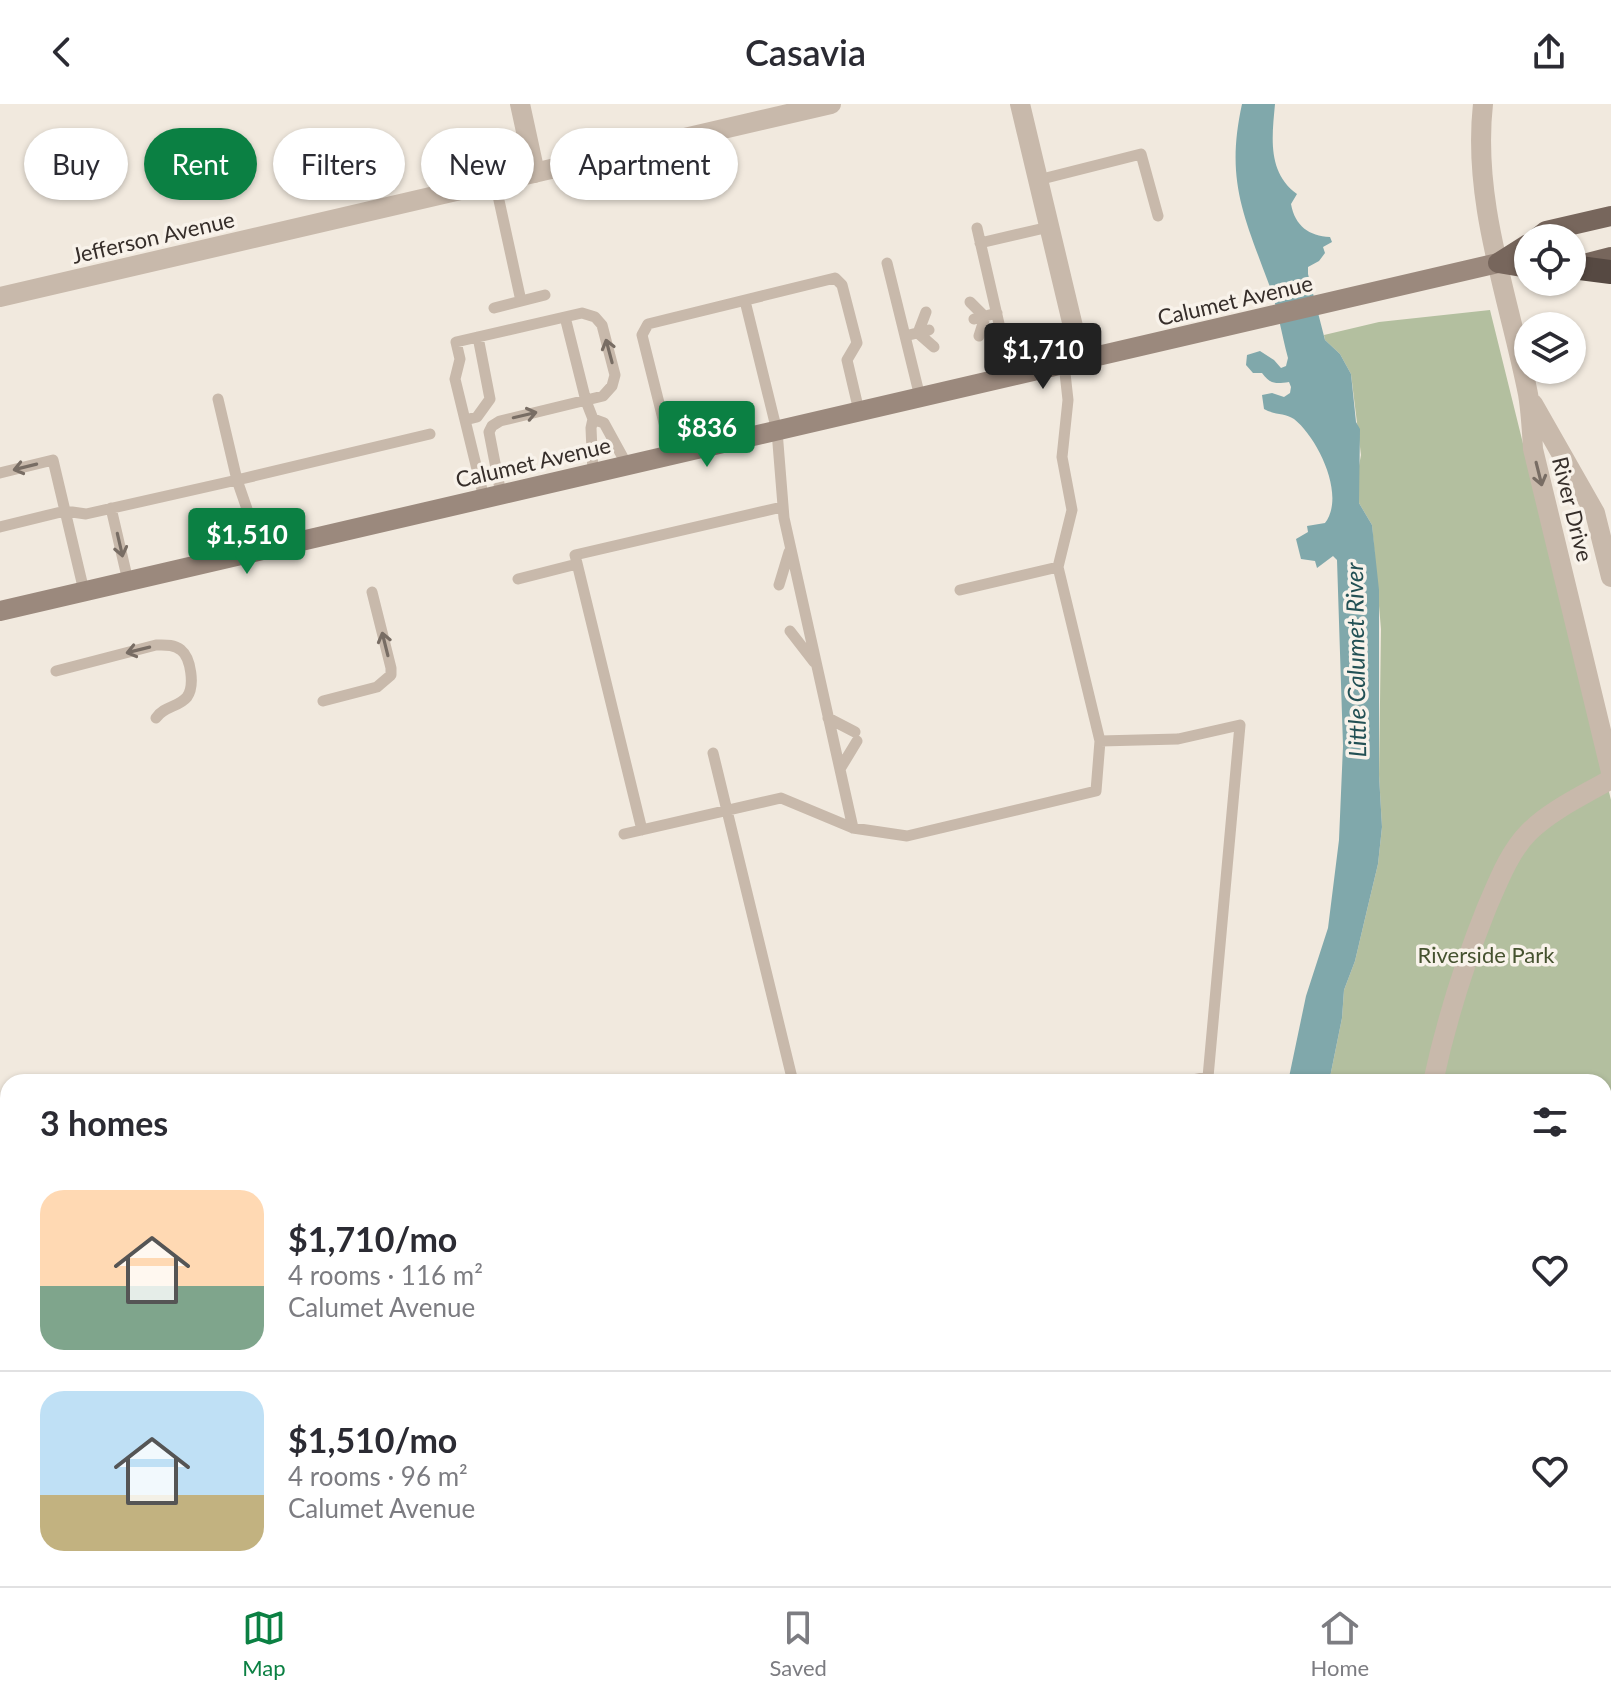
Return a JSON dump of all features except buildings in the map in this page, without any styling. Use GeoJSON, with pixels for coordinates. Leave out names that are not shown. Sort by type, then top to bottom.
{"type":"FeatureCollection","features":[{"type":"Feature","properties":{"kind":"highway"},"geometry":{"type":"LineString","coordinates":[[1586,269],[1611,272]]}},
{"type":"Feature","properties":{"kind":"main road"},"geometry":{"type":"LineString","coordinates":[[1576,224],[1611,216]]}},
{"type":"Feature","properties":{"kind":"main road","name":"Calumet Avenue"},"geometry":{"type":"LineString","coordinates":[[0,611],[1367,294],[1498,263],[1514,253]]}},
{"type":"Feature","properties":{"kind":"main road"},"geometry":{"type":"LineString","coordinates":[[1586,263],[1611,257]]}},
{"type":"Feature","properties":{"kind":"main road","name":"Calumet Avenue"},"geometry":{"type":"LineString","coordinates":[[1498,263],[1514,266]]}},
{"type":"Feature","properties":{"kind":"street"},"geometry":{"type":"LineString","coordinates":[[520,104],[535,173]]}},
{"type":"Feature","properties":{"kind":"street","name":"Jefferson Avenue"},"geometry":{"type":"LineString","coordinates":[[535,173],[831,104]]}},
{"type":"Feature","properties":{"kind":"street"},"geometry":{"type":"LineString","coordinates":[[1020,104],[1049,227],[1072,362]]}},
{"type":"Feature","properties":{"kind":"street","name":"River Drive"},"geometry":{"type":"LineString","coordinates":[[1483,104],[1484,200],[1528,397],[1533,449],[1611,772]]}},
{"type":"Feature","properties":{"kind":"street","name":"Jefferson Avenue"},"geometry":{"type":"LineString","coordinates":[[0,297],[421,199]]}},
{"type":"Feature","properties":{"kind":"street","name":"River Drive"},"geometry":{"type":"LineString","coordinates":[[1528,397],[1595,513],[1611,577]]}},
{"type":"Feature","properties":{"kind":"street"},"geometry":{"type":"LineString","coordinates":[[1435,1074],[1445,1028],[1472,944],[1502,871],[1528,833],[1560,809],[1611,779]]}},
{"type":"Feature","properties":{"kind":"lane"},"geometry":{"type":"LineString","coordinates":[[1038,180],[1141,154],[1158,216]]}},
{"type":"Feature","properties":{"kind":"lane"},"geometry":{"type":"LineString","coordinates":[[499,200],[521,301]]}},
{"type":"Feature","properties":{"kind":"lane"},"geometry":{"type":"LineString","coordinates":[[980,243],[1049,227]]}},
{"type":"Feature","properties":{"kind":"lane"},"geometry":{"type":"LineString","coordinates":[[977,228],[985,316],[1011,376]]}},
{"type":"Feature","properties":{"kind":"lane"},"geometry":{"type":"LineString","coordinates":[[887,263],[920,397]]}},
{"type":"Feature","properties":{"kind":"lane"},"geometry":{"type":"LineString","coordinates":[[672,455],[642,335],[648,324],[835,278],[842,285],[857,343],[847,360],[859,411]]}},
{"type":"Feature","properties":{"kind":"lane"},"geometry":{"type":"LineString","coordinates":[[494,308],[545,295]]}},
{"type":"Feature","properties":{"kind":"lane"},"geometry":{"type":"LineString","coordinates":[[745,301],[777,431],[782,507],[790,548],[853,828]]}},
{"type":"Feature","properties":{"kind":"lane"},"geometry":{"type":"LineString","coordinates":[[970,302],[985,316]]}},
{"type":"Feature","properties":{"kind":"lane"},"geometry":{"type":"LineString","coordinates":[[926,312],[924,331],[934,347]]}},
{"type":"Feature","properties":{"kind":"lane"},"geometry":{"type":"LineString","coordinates":[[582,313],[595,317],[602,325],[615,375],[612,386],[603,396],[500,421],[492,426],[489,432],[493,496],[465,420],[455,379],[460,359],[456,342],[582,313]]}},
{"type":"Feature","properties":{"kind":"lane"},"geometry":{"type":"LineString","coordinates":[[979,336],[985,316]]}},
{"type":"Feature","properties":{"kind":"lane"},"geometry":{"type":"LineString","coordinates":[[565,317],[593,419],[593,473]]}},
{"type":"Feature","properties":{"kind":"lane"},"geometry":{"type":"LineString","coordinates":[[905,336],[924,331]]}},
{"type":"Feature","properties":{"kind":"lane"},"geometry":{"type":"LineString","coordinates":[[465,420],[477,417],[490,399],[478,337]]}},
{"type":"Feature","properties":{"kind":"lane"},"geometry":{"type":"LineString","coordinates":[[624,834],[781,798],[853,828],[907,836],[1096,791],[1100,741],[1058,567],[1072,510],[1062,457],[1072,362]]}},
{"type":"Feature","properties":{"kind":"lane"},"geometry":{"type":"LineString","coordinates":[[218,399],[257,551]]}},
{"type":"Feature","properties":{"kind":"lane"},"geometry":{"type":"LineString","coordinates":[[593,419],[604,423],[627,465]]}},
{"type":"Feature","properties":{"kind":"lane"},"geometry":{"type":"LineString","coordinates":[[0,527],[65,511],[86,514],[430,434]]}},
{"type":"Feature","properties":{"kind":"lane"},"geometry":{"type":"LineString","coordinates":[[0,473],[53,460],[84,591]]}},
{"type":"Feature","properties":{"kind":"lane"},"geometry":{"type":"LineString","coordinates":[[642,830],[575,555],[782,507]]}},
{"type":"Feature","properties":{"kind":"lane"},"geometry":{"type":"LineString","coordinates":[[111,508],[128,581]]}},
{"type":"Feature","properties":{"kind":"lane"},"geometry":{"type":"LineString","coordinates":[[779,585],[790,548]]}},
{"type":"Feature","properties":{"kind":"lane"},"geometry":{"type":"LineString","coordinates":[[518,579],[577,564]]}},
{"type":"Feature","properties":{"kind":"lane"},"geometry":{"type":"LineString","coordinates":[[960,590],[1058,567]]}},
{"type":"Feature","properties":{"kind":"lane"},"geometry":{"type":"LineString","coordinates":[[323,701],[377,687],[391,675],[372,592]]}},
{"type":"Feature","properties":{"kind":"lane"},"geometry":{"type":"LineString","coordinates":[[790,631],[817,665]]}},
{"type":"Feature","properties":{"kind":"lane"},"geometry":{"type":"LineString","coordinates":[[56,671],[156,645],[172,645],[183,651],[189,663],[191,691],[184,701],[162,710],[156,718]]}},
{"type":"Feature","properties":{"kind":"lane"},"geometry":{"type":"LineString","coordinates":[[828,718],[856,737],[840,769]]}},
{"type":"Feature","properties":{"kind":"lane"},"geometry":{"type":"LineString","coordinates":[[1100,741],[1178,739],[1240,725],[1208,1074]]}},
{"type":"Feature","properties":{"kind":"lane"},"geometry":{"type":"LineString","coordinates":[[713,753],[791,1074]]}},
{"type":"Feature","properties":{"kind":"green space","name":"Riverside Park"},"geometry":{"type":"Polygon","coordinates":[[[1490,310],[1611,800],[1611,1074],[1331,1074],[1342,1018],[1344,990],[1355,961],[1378,864],[1382,827],[1379,775],[1381,629],[1372,525],[1359,503],[1361,455],[1351,374],[1324,335],[1379,322],[1490,310]]]}},
{"type":"Feature","properties":{"kind":"water","name":"Little Calumet River"},"geometry":{"type":"Polygon","coordinates":[[[1242,104],[1275,104],[1273,129],[1276,165],[1287,185],[1297,194],[1291,204],[1293,212],[1304,228],[1316,235],[1330,237],[1332,242],[1323,247],[1325,253],[1319,261],[1308,267],[1308,274],[1325,340],[1340,354],[1351,374],[1356,422],[1360,429],[1359,503],[1372,525],[1379,590],[1382,827],[1378,864],[1355,961],[1344,990],[1342,1018],[1331,1074],[1290,1074],[1306,996],[1328,928],[1339,840],[1343,746],[1337,560],[1333,556],[1317,568],[1315,561],[1301,559],[1296,539],[1308,532],[1307,526],[1325,523],[1331,512],[1331,483],[1320,453],[1303,428],[1291,417],[1264,409],[1262,395],[1272,393],[1284,397],[1290,393],[1289,382],[1273,382],[1262,373],[1253,373],[1246,365],[1247,355],[1260,351],[1281,368],[1286,366],[1288,358],[1274,298],[1239,194],[1237,130],[1242,104]]]}}]}
